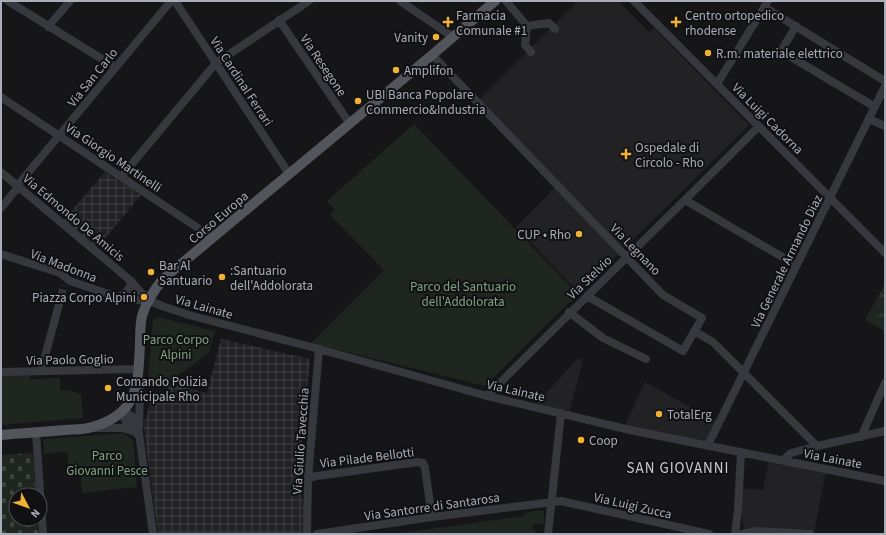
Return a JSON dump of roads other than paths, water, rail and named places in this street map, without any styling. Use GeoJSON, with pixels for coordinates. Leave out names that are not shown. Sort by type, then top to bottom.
{"type":"FeatureCollection","features":[{"type":"Feature","properties":{"kind":"main road","name":"Corso Europa"},"geometry":{"type":"LineString","coordinates":[[1,435],[91,428],[107,422],[122,412],[130,402],[138,384],[140,328],[142,316],[148,300],[163,279],[350,124],[495,1]]}},
{"type":"Feature","properties":{"kind":"street"},"geometry":{"type":"LineString","coordinates":[[8,1],[115,67]]}},
{"type":"Feature","properties":{"kind":"street"},"geometry":{"type":"LineString","coordinates":[[48,27],[70,1]]}},
{"type":"Feature","properties":{"kind":"street","name":"Via San Carlo"},"geometry":{"type":"LineString","coordinates":[[1,208],[17,186],[171,1]]}},
{"type":"Feature","properties":{"kind":"street","name":"Via Cardinal Ferrari"},"geometry":{"type":"LineString","coordinates":[[175,1],[289,174]]}},
{"type":"Feature","properties":{"kind":"street"},"geometry":{"type":"LineString","coordinates":[[121,177],[216,62],[309,1]]}},
{"type":"Feature","properties":{"kind":"street"},"geometry":{"type":"LineString","coordinates":[[400,1],[453,37]]}},
{"type":"Feature","properties":{"kind":"street"},"geometry":{"type":"LineString","coordinates":[[506,1],[527,26],[525,45],[532,52]]}},
{"type":"Feature","properties":{"kind":"street","name":"Via Luigi Cadorna"},"geometry":{"type":"LineString","coordinates":[[634,1],[885,253]]}},
{"type":"Feature","properties":{"kind":"street"},"geometry":{"type":"LineString","coordinates":[[717,84],[766,4],[796,26],[885,81]]}},
{"type":"Feature","properties":{"kind":"street","name":"Via Resegone"},"geometry":{"type":"LineString","coordinates":[[279,20],[350,124]]}},
{"type":"Feature","properties":{"kind":"street"},"geometry":{"type":"LineString","coordinates":[[527,26],[549,23],[555,29]]}},
{"type":"Feature","properties":{"kind":"street"},"geometry":{"type":"LineString","coordinates":[[796,26],[781,50],[875,107]]}},
{"type":"Feature","properties":{"kind":"street","name":"Via Legnano"},"geometry":{"type":"LineString","coordinates":[[432,55],[663,295],[702,318],[683,351],[587,296]]}},
{"type":"Feature","properties":{"kind":"street","name":"Via Generale Armando Diaz"},"geometry":{"type":"LineString","coordinates":[[708,446],[885,86]]}},
{"type":"Feature","properties":{"kind":"street","name":"Via Giorgio Martinelli"},"geometry":{"type":"LineString","coordinates":[[1,97],[213,238]]}},
{"type":"Feature","properties":{"kind":"street"},"geometry":{"type":"LineString","coordinates":[[869,118],[885,126]]}},
{"type":"Feature","properties":{"kind":"street","name":"Via Stelvio"},"geometry":{"type":"LineString","coordinates":[[487,396],[569,312],[627,257],[759,126]]}},
{"type":"Feature","properties":{"kind":"street","name":"Via Edmondo De Amicis"},"geometry":{"type":"LineString","coordinates":[[1,172],[131,281]]}},
{"type":"Feature","properties":{"kind":"street"},"geometry":{"type":"LineString","coordinates":[[685,200],[796,265]]}},
{"type":"Feature","properties":{"kind":"street","name":"Via Madonna"},"geometry":{"type":"LineString","coordinates":[[1,254],[60,273],[66,282],[70,281],[119,297]]}},
{"type":"Feature","properties":{"kind":"street"},"geometry":{"type":"LineString","coordinates":[[119,297],[125,294],[131,281],[148,300]]}},
{"type":"Feature","properties":{"kind":"street"},"geometry":{"type":"LineString","coordinates":[[41,371],[61,297]]}},
{"type":"Feature","properties":{"kind":"street"},"geometry":{"type":"LineString","coordinates":[[119,297],[129,300],[148,300]]}},
{"type":"Feature","properties":{"kind":"street","name":"Via Lainate"},"geometry":{"type":"LineString","coordinates":[[148,300],[189,315],[319,349],[487,396],[630,430],[885,481]]}},
{"type":"Feature","properties":{"kind":"street"},"geometry":{"type":"LineString","coordinates":[[569,312],[603,338],[646,359]]}},
{"type":"Feature","properties":{"kind":"street"},"geometry":{"type":"LineString","coordinates":[[694,331],[713,342],[817,446]]}},
{"type":"Feature","properties":{"kind":"street","name":"Via Giulio Tavecchia"},"geometry":{"type":"LineString","coordinates":[[307,534],[308,478],[319,349]]}},
{"type":"Feature","properties":{"kind":"street","name":"Via Paolo Goglio"},"geometry":{"type":"LineString","coordinates":[[1,372],[139,369]]}},
{"type":"Feature","properties":{"kind":"street"},"geometry":{"type":"LineString","coordinates":[[861,437],[885,383]]}},
{"type":"Feature","properties":{"kind":"street"},"geometry":{"type":"LineString","coordinates":[[138,384],[140,393],[139,436],[153,534]]}},
{"type":"Feature","properties":{"kind":"street"},"geometry":{"type":"LineString","coordinates":[[122,412],[123,418],[139,436]]}},
{"type":"Feature","properties":{"kind":"street"},"geometry":{"type":"LineString","coordinates":[[548,534],[561,413]]}},
{"type":"Feature","properties":{"kind":"street"},"geometry":{"type":"LineString","coordinates":[[91,428],[126,428],[139,436]]}},
{"type":"Feature","properties":{"kind":"street"},"geometry":{"type":"LineString","coordinates":[[783,460],[791,453],[885,431]]}},
{"type":"Feature","properties":{"kind":"street"},"geometry":{"type":"LineString","coordinates":[[36,432],[43,534]]}},
{"type":"Feature","properties":{"kind":"street"},"geometry":{"type":"LineString","coordinates":[[735,534],[741,452]]}},
{"type":"Feature","properties":{"kind":"street","name":"Via Pilade Bellotti"},"geometry":{"type":"LineString","coordinates":[[308,478],[418,462],[423,463],[432,517]]}},
{"type":"Feature","properties":{"kind":"street","name":"Via Santorre di Santarosa"},"geometry":{"type":"LineString","coordinates":[[317,534],[551,501]]}},
{"type":"Feature","properties":{"kind":"street","name":"Via Luigi Zucca"},"geometry":{"type":"LineString","coordinates":[[551,501],[561,501],[709,534]]}},
{"type":"Feature","properties":{"kind":"street"},"geometry":{"type":"LineString","coordinates":[[738,509],[743,534],[756,531],[810,534]]}},
{"type":"Feature","properties":{"kind":"tunnel"},"geometry":{"type":"LineString","coordinates":[[61,297],[64,285]]}},
{"type":"Feature","properties":{"kind":"place","name":"Farmacia Comunale #1"},"geometry":{"type":"Point","coordinates":[448,22]}},
{"type":"Feature","properties":{"kind":"place","name":"Centro ortopedico rhodense"},"geometry":{"type":"Point","coordinates":[676,22]}},
{"type":"Feature","properties":{"kind":"place","name":"Vanity"},"geometry":{"type":"Point","coordinates":[436,37]}},
{"type":"Feature","properties":{"kind":"place","name":"R.m. materiale elettrico"},"geometry":{"type":"Point","coordinates":[708,53]}},
{"type":"Feature","properties":{"kind":"place","name":"Amplifon"},"geometry":{"type":"Point","coordinates":[396,70]}},
{"type":"Feature","properties":{"kind":"place","name":"UBI Banca Popolare Commercio&Industria"},"geometry":{"type":"Point","coordinates":[358,101]}},
{"type":"Feature","properties":{"kind":"place","name":"Ospedale di Circolo - Rho"},"geometry":{"type":"Point","coordinates":[626,154]}},
{"type":"Feature","properties":{"kind":"place","name":"CUP • Rho"},"geometry":{"type":"Point","coordinates":[579,234]}},
{"type":"Feature","properties":{"kind":"place","name":"Bar Al Santuario"},"geometry":{"type":"Point","coordinates":[151,272]}},
{"type":"Feature","properties":{"kind":"place","name":":Santuario dell'Addolorata"},"geometry":{"type":"Point","coordinates":[222,277]}},
{"type":"Feature","properties":{"kind":"place","name":"Piazza Corpo Alpini"},"geometry":{"type":"Point","coordinates":[144,297]}},
{"type":"Feature","properties":{"kind":"place","name":"Comando Polizia Municipale Rho"},"geometry":{"type":"Point","coordinates":[108,388]}},
{"type":"Feature","properties":{"kind":"place","name":"TotalErg"},"geometry":{"type":"Point","coordinates":[659,414]}},
{"type":"Feature","properties":{"kind":"place","name":"Coop"},"geometry":{"type":"Point","coordinates":[581,440]}},
{"type":"Feature","properties":{"kind":"district","name":"SAN GIOVANNI"},"geometry":{"type":"Point","coordinates":[678,468]}},
{"type":"Feature","properties":{"kind":"park label","name":"Parco del Santuario dell'Addolorata"},"geometry":{"type":"Point","coordinates":[463,294]}},
{"type":"Feature","properties":{"kind":"park label","name":"Parco Corpo Alpini"},"geometry":{"type":"Point","coordinates":[176,346]}},
{"type":"Feature","properties":{"kind":"park label","name":"Parco Giovanni Pesce"},"geometry":{"type":"Point","coordinates":[107,462]}}]}
